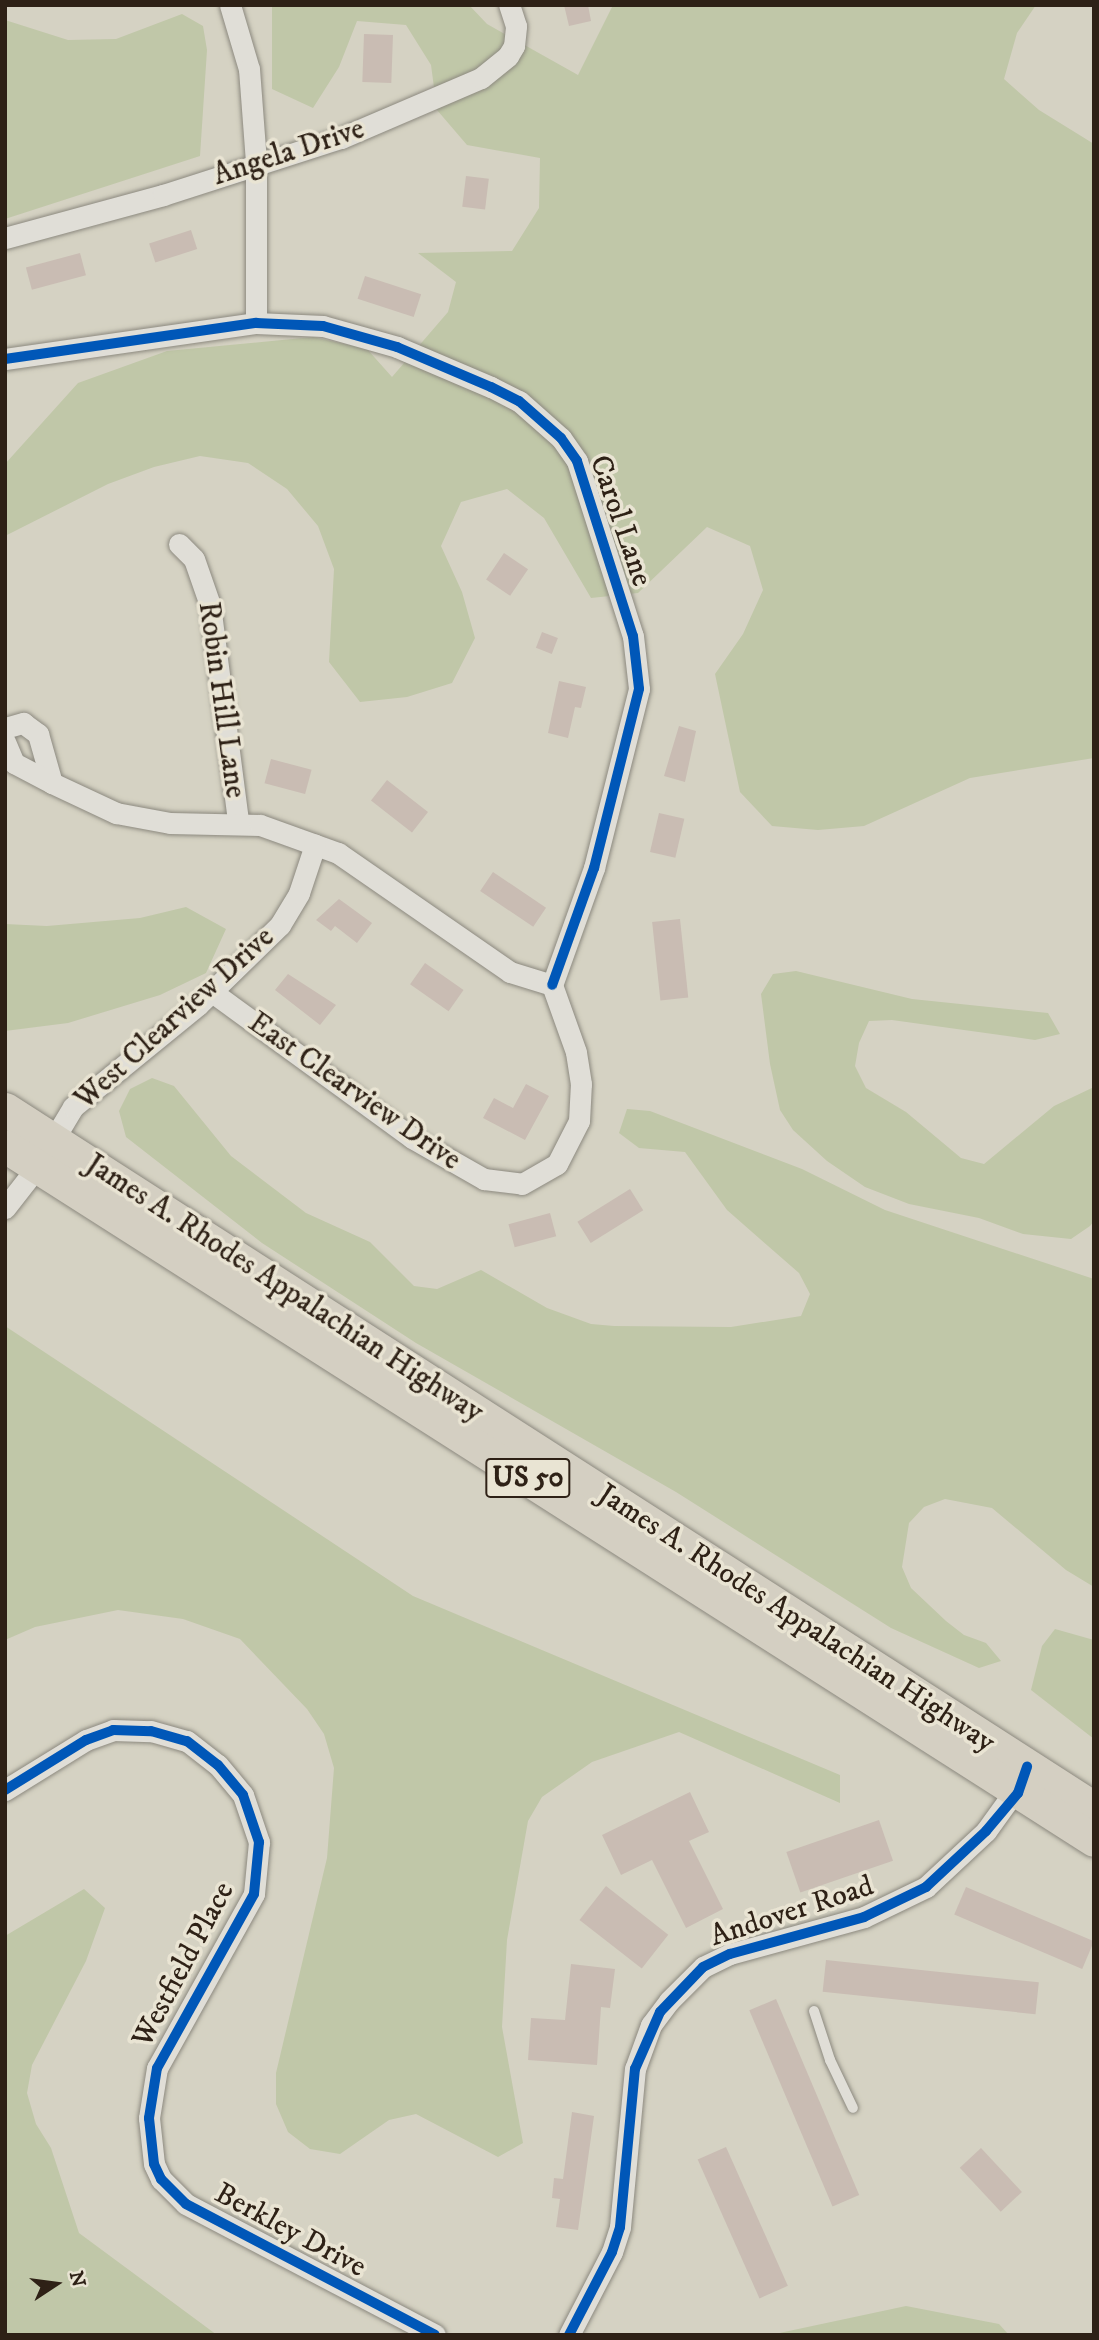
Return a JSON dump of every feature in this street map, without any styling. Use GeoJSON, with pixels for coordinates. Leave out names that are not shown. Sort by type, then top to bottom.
{"type":"FeatureCollection","features":[{"type":"Feature","properties":{"kind":"highway","name":"James A. Rhodes Appalachian Highway"},"geometry":{"type":"LineString","coordinates":[[5,1109],[52,1137],[1023,1780],[1094,1840]]}},
{"type":"Feature","properties":{"kind":"highway","name":"James A. Rhodes Appalachian Highway"},"geometry":{"type":"LineString","coordinates":[[5,1146],[1023,1780],[1094,1808]]}},
{"type":"Feature","properties":{"kind":"street"},"geometry":{"type":"LineString","coordinates":[[230,5],[249,69],[256,163],[256,323]]}},
{"type":"Feature","properties":{"kind":"street","name":"Angela Drive"},"geometry":{"type":"LineString","coordinates":[[5,238],[163,195],[344,137],[481,78],[508,56],[514,46],[516,26],[509,5]]}},
{"type":"Feature","properties":{"kind":"street","name":"Carol Lane"},"geometry":{"type":"LineString","coordinates":[[5,359],[256,323],[348,331],[491,387],[541,418],[577,461],[633,636],[639,689],[594,868],[552,985]]}},
{"type":"Feature","properties":{"kind":"street","name":"Robin Hill Lane"},"geometry":{"type":"LineString","coordinates":[[179,544],[194,559],[210,605],[239,822]]}},
{"type":"Feature","properties":{"kind":"street"},"geometry":{"type":"LineString","coordinates":[[5,728],[23,723],[38,734],[52,783]]}},
{"type":"Feature","properties":{"kind":"street"},"geometry":{"type":"LineString","coordinates":[[5,742],[14,763],[116,813],[170,823],[239,822],[260,825],[314,845],[361,866],[510,972],[552,985]]}},
{"type":"Feature","properties":{"kind":"street","name":"West Clearview Drive"},"geometry":{"type":"LineString","coordinates":[[5,1208],[37,1167],[52,1137],[73,1107],[101,1081],[212,992],[286,918],[314,845]]}},
{"type":"Feature","properties":{"kind":"street","name":"East Clearview Drive"},"geometry":{"type":"LineString","coordinates":[[212,992],[412,1138],[484,1179],[522,1184],[557,1164],[579,1121],[576,1052],[552,985]]}},
{"type":"Feature","properties":{"kind":"street","name":"Westfield Place"},"geometry":{"type":"LineString","coordinates":[[5,1790],[86,1740],[113,1730],[151,1731],[187,1741],[218,1765],[243,1795],[260,1842],[254,1894],[157,2068],[150,2096],[149,2144]]}},
{"type":"Feature","properties":{"kind":"street","name":"Andover Road"},"geometry":{"type":"LineString","coordinates":[[569,2335],[612,2252],[620,2227],[635,2069],[651,2025],[669,2001],[703,1967],[730,1954],[864,1917],[918,1892],[973,1844],[1023,1780]]}},
{"type":"Feature","properties":{"kind":"street","name":"Berkley Drive"},"geometry":{"type":"LineString","coordinates":[[149,2144],[161,2179],[186,2204],[435,2335]]}},
{"type":"Feature","properties":{"kind":"lane"},"geometry":{"type":"LineString","coordinates":[[814,2011],[830,2060],[853,2109]]}},
{"type":"Feature","properties":{"kind":"green space"},"geometry":{"type":"Polygon","coordinates":[[[272,5],[469,5],[487,24],[578,75],[613,5],[1036,5],[1017,33],[1004,79],[1039,110],[1094,144],[1094,758],[970,778],[864,826],[818,830],[772,826],[740,792],[715,674],[743,634],[763,590],[750,546],[707,527],[638,593],[591,598],[544,518],[507,489],[461,502],[441,546],[462,592],[475,638],[452,683],[407,697],[360,702],[329,662],[334,569],[318,526],[287,489],[248,463],[200,456],[154,467],[108,484],[5,536],[5,464],[78,383],[167,351],[313,337],[367,349],[392,377],[448,312],[456,282],[418,253],[512,251],[539,208],[540,158],[467,145],[437,110],[431,65],[406,25],[357,21],[339,67],[313,108],[272,89],[272,5]]]}},
{"type":"Feature","properties":{"kind":"green space"},"geometry":{"type":"Polygon","coordinates":[[[182,14],[203,26],[207,50],[200,156],[5,219],[5,20],[68,40],[116,39],[182,14]]]}},
{"type":"Feature","properties":{"kind":"green space"},"geometry":{"type":"Polygon","coordinates":[[[186,907],[226,929],[206,973],[160,995],[68,1023],[5,1031],[5,924],[47,926],[140,918],[186,907]]]}},
{"type":"Feature","properties":{"kind":"green space"},"geometry":{"type":"Polygon","coordinates":[[[796,971],[912,999],[1048,1013],[1060,1034],[1035,1040],[892,1020],[869,1021],[859,1043],[855,1066],[866,1088],[906,1112],[961,1158],[984,1164],[1054,1106],[1094,1087],[1094,1221],[1090,1226],[1071,1239],[1023,1234],[979,1218],[909,1204],[865,1187],[827,1161],[793,1130],[780,1110],[770,1064],[761,994],[773,974],[796,971]]]}},
{"type":"Feature","properties":{"kind":"green space"},"geometry":{"type":"Polygon","coordinates":[[[152,1078],[174,1086],[231,1156],[306,1213],[370,1242],[414,1286],[437,1289],[481,1270],[547,1308],[591,1324],[731,1327],[801,1316],[810,1294],[799,1273],[727,1210],[685,1152],[639,1148],[619,1133],[627,1109],[650,1111],[802,1169],[885,1210],[1094,1279],[1094,1587],[1066,1570],[992,1508],[945,1499],[924,1507],[909,1523],[902,1567],[911,1588],[964,1635],[986,1643],[1001,1661],[979,1668],[891,1628],[676,1492],[416,1343],[262,1243],[126,1137],[119,1111],[130,1089],[152,1078]]]}},
{"type":"Feature","properties":{"kind":"green space"},"geometry":{"type":"Polygon","coordinates":[[[5,1326],[413,1596],[840,1775],[840,1803],[679,1732],[592,1762],[542,1797],[528,1821],[507,1940],[502,2027],[523,2143],[498,2157],[416,2114],[389,2120],[340,2154],[310,2149],[288,2132],[276,2104],[276,2073],[327,1858],[334,1768],[324,1734],[307,1709],[240,1639],[183,1619],[118,1610],[35,1627],[5,1640],[5,1326]]]}},
{"type":"Feature","properties":{"kind":"green space"},"geometry":{"type":"Polygon","coordinates":[[[1055,1629],[1094,1640],[1094,1739],[1031,1690],[1042,1646],[1055,1629]]]}},
{"type":"Feature","properties":{"kind":"green space"},"geometry":{"type":"Polygon","coordinates":[[[84,1889],[105,1908],[86,1961],[32,2065],[27,2093],[36,2124],[51,2148],[79,2233],[217,2335],[5,2335],[5,1936],[84,1889]]]}},
{"type":"Feature","properties":{"kind":"green space"},"geometry":{"type":"Polygon","coordinates":[[[906,2306],[999,2324],[1009,2335],[770,2335],[906,2306]]]}},
{"type":"Feature","properties":{"kind":"building"},"geometry":{"type":"Polygon","coordinates":[[[564,5],[588,5],[591,21],[569,26],[564,5]]]}},
{"type":"Feature","properties":{"kind":"building"},"geometry":{"type":"Polygon","coordinates":[[[364,34],[393,35],[391,83],[362,82],[364,34]]]}},
{"type":"Feature","properties":{"kind":"building"},"geometry":{"type":"Polygon","coordinates":[[[466,176],[489,179],[485,210],[462,207],[466,176]]]}},
{"type":"Feature","properties":{"kind":"building"},"geometry":{"type":"Polygon","coordinates":[[[191,230],[197,249],[155,263],[149,244],[191,230]]]}},
{"type":"Feature","properties":{"kind":"building"},"geometry":{"type":"Polygon","coordinates":[[[80,253],[86,275],[32,290],[26,267],[80,253]]]}},
{"type":"Feature","properties":{"kind":"building"},"geometry":{"type":"Polygon","coordinates":[[[365,276],[421,294],[414,317],[358,299],[365,276]]]}},
{"type":"Feature","properties":{"kind":"building"},"geometry":{"type":"Polygon","coordinates":[[[504,553],[528,569],[510,596],[486,580],[504,553]]]}},
{"type":"Feature","properties":{"kind":"building"},"geometry":{"type":"Polygon","coordinates":[[[542,632],[558,638],[552,654],[536,648],[542,632]]]}},
{"type":"Feature","properties":{"kind":"building"},"geometry":{"type":"Polygon","coordinates":[[[559,681],[586,687],[581,708],[575,707],[568,738],[548,733],[559,681]]]}},
{"type":"Feature","properties":{"kind":"building"},"geometry":{"type":"Polygon","coordinates":[[[679,726],[696,731],[685,782],[664,776],[679,726]]]}},
{"type":"Feature","properties":{"kind":"building"},"geometry":{"type":"Polygon","coordinates":[[[271,759],[312,770],[305,794],[265,783],[271,759]]]}},
{"type":"Feature","properties":{"kind":"building"},"geometry":{"type":"Polygon","coordinates":[[[387,780],[428,812],[412,833],[371,800],[387,780]]]}},
{"type":"Feature","properties":{"kind":"building"},"geometry":{"type":"Polygon","coordinates":[[[659,813],[684,819],[675,858],[650,852],[659,813]]]}},
{"type":"Feature","properties":{"kind":"building"},"geometry":{"type":"Polygon","coordinates":[[[493,872],[546,908],[533,927],[480,891],[493,872]]]}},
{"type":"Feature","properties":{"kind":"building"},"geometry":{"type":"Polygon","coordinates":[[[339,899],[372,923],[357,943],[335,926],[331,931],[316,920],[339,899]]]}},
{"type":"Feature","properties":{"kind":"building"},"geometry":{"type":"Polygon","coordinates":[[[680,919],[688,998],[660,1000],[652,922],[680,919]]]}},
{"type":"Feature","properties":{"kind":"building"},"geometry":{"type":"Polygon","coordinates":[[[425,963],[464,990],[449,1011],[410,984],[425,963]]]}},
{"type":"Feature","properties":{"kind":"building"},"geometry":{"type":"Polygon","coordinates":[[[288,974],[336,1005],[320,1025],[275,990],[288,974]]]}},
{"type":"Feature","properties":{"kind":"building"},"geometry":{"type":"Polygon","coordinates":[[[526,1084],[549,1096],[525,1140],[483,1118],[494,1098],[513,1108],[526,1084]]]}},
{"type":"Feature","properties":{"kind":"building"},"geometry":{"type":"Polygon","coordinates":[[[630,1189],[643,1210],[591,1243],[577,1222],[630,1189]]]}},
{"type":"Feature","properties":{"kind":"building"},"geometry":{"type":"Polygon","coordinates":[[[550,1213],[556,1236],[515,1247],[508,1224],[550,1213]]]}},
{"type":"Feature","properties":{"kind":"building"},"geometry":{"type":"Polygon","coordinates":[[[690,1792],[709,1832],[689,1841],[723,1909],[686,1928],[652,1860],[621,1875],[602,1835],[690,1792]]]}},
{"type":"Feature","properties":{"kind":"building"},"geometry":{"type":"Polygon","coordinates":[[[879,1820],[893,1861],[800,1893],[786,1852],[879,1820]]]}},
{"type":"Feature","properties":{"kind":"building"},"geometry":{"type":"Polygon","coordinates":[[[606,1886],[668,1935],[642,1969],[580,1920],[606,1886]]]}},
{"type":"Feature","properties":{"kind":"building"},"geometry":{"type":"Polygon","coordinates":[[[966,1887],[1094,1941],[1082,1969],[954,1915],[966,1887]]]}},
{"type":"Feature","properties":{"kind":"building"},"geometry":{"type":"Polygon","coordinates":[[[826,1960],[1039,1982],[1035,2014],[823,1992],[826,1960]]]}},
{"type":"Feature","properties":{"kind":"building"},"geometry":{"type":"Polygon","coordinates":[[[571,1964],[615,1969],[610,2008],[601,2007],[597,2065],[528,2060],[531,2018],[565,2020],[571,1964]]]}},
{"type":"Feature","properties":{"kind":"building"},"geometry":{"type":"Polygon","coordinates":[[[776,1999],[859,2195],[833,2206],[749,2010],[776,1999]]]}},
{"type":"Feature","properties":{"kind":"building"},"geometry":{"type":"Polygon","coordinates":[[[572,2112],[594,2116],[578,2230],[556,2227],[560,2199],[552,2198],[554,2178],[563,2179],[572,2112]]]}},
{"type":"Feature","properties":{"kind":"building"},"geometry":{"type":"Polygon","coordinates":[[[726,2147],[788,2286],[760,2298],[698,2160],[726,2147]]]}},
{"type":"Feature","properties":{"kind":"building"},"geometry":{"type":"Polygon","coordinates":[[[981,2148],[1022,2192],[1001,2212],[960,2168],[981,2148]]]}},
{"type":"Feature","properties":{"kind":"cycle path"},"geometry":{"type":"LineString","coordinates":[[5,359],[256,323],[323,326],[397,347],[491,387],[519,401],[561,438],[577,461],[633,636],[639,689],[594,868],[552,985]]}},
{"type":"Feature","properties":{"kind":"cycle path"},"geometry":{"type":"LineString","coordinates":[[5,1790],[86,1740],[113,1730],[151,1731],[187,1741],[218,1765],[243,1795],[259,1842],[254,1894],[157,2068],[149,2118],[154,2164],[161,2179],[186,2204],[435,2335]]}},
{"type":"Feature","properties":{"kind":"cycle path"},"geometry":{"type":"LineString","coordinates":[[569,2335],[612,2252],[620,2227],[635,2069],[660,2012],[703,1967],[730,1954],[864,1917],[926,1887],[986,1831],[1018,1793],[1027,1767]]}}]}
